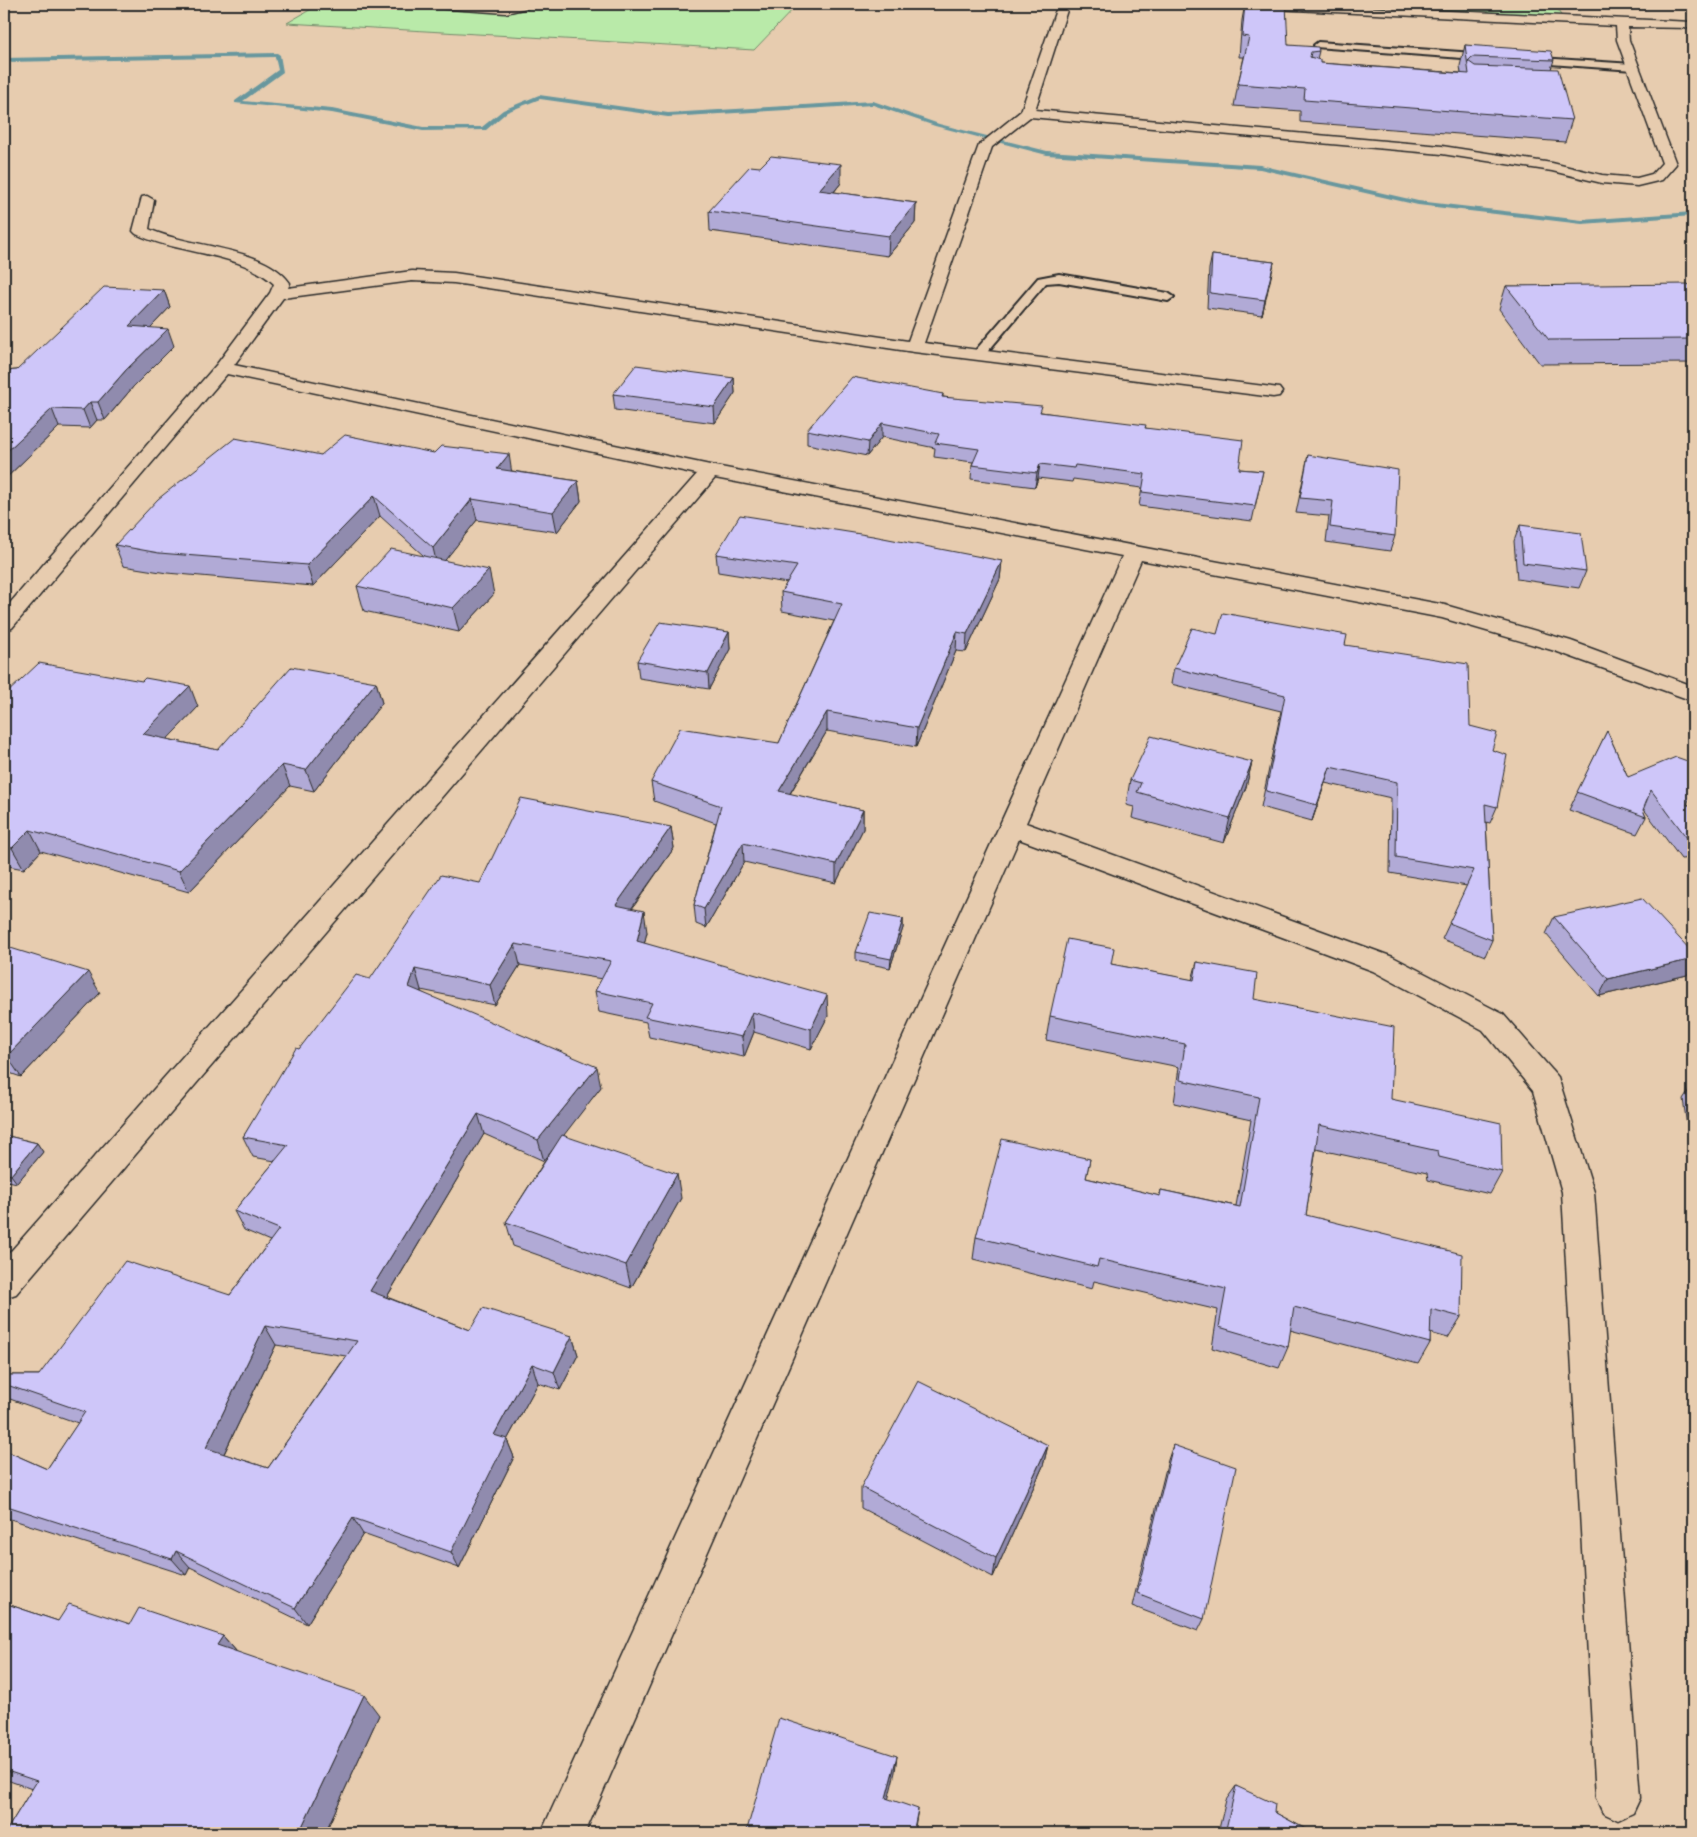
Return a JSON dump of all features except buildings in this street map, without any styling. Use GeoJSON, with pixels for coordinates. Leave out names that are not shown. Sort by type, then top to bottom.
{"type":"FeatureCollection","features":[{"type":"Feature","properties":{"kind":"street"},"geometry":{"type":"LineString","coordinates":[[421,4],[491,10],[518,8],[532,4]]}},
{"type":"Feature","properties":{"kind":"street"},"geometry":{"type":"LineString","coordinates":[[914,347],[986,145],[1024,116],[1063,4]]}},
{"type":"Feature","properties":{"kind":"street"},"geometry":{"type":"LineString","coordinates":[[1232,4],[1693,25]]}},
{"type":"Feature","properties":{"kind":"street"},"geometry":{"type":"LineString","coordinates":[[1024,116],[1442,150],[1552,167],[1602,179],[1637,182],[1656,177],[1668,164],[1623,40],[1622,23]]}},
{"type":"Feature","properties":{"kind":"street"},"geometry":{"type":"LineString","coordinates":[[4,623],[223,368],[278,294],[282,282],[274,274],[246,262],[168,243],[142,231],[147,200]]}},
{"type":"Feature","properties":{"kind":"street"},"geometry":{"type":"LineString","coordinates":[[278,294],[387,278],[412,276],[454,278],[914,347],[1273,392]]}},
{"type":"Feature","properties":{"kind":"street"},"geometry":{"type":"LineString","coordinates":[[223,368],[710,471],[1445,612],[1563,646],[1693,694]]}},
{"type":"Feature","properties":{"kind":"street"},"geometry":{"type":"LineString","coordinates":[[4,1283],[710,471]]}},
{"type":"Feature","properties":{"kind":"street"},"geometry":{"type":"LineString","coordinates":[[563,1833],[1134,552]]}},
{"type":"Feature","properties":{"kind":"street"},"geometry":{"type":"LineString","coordinates":[[1012,827],[1383,964],[1493,1022],[1547,1086],[1578,1192],[1618,1798]]}},
{"type":"Feature","properties":{"kind":"lane"},"geometry":{"type":"LineString","coordinates":[[1318,45],[1422,57],[1499,58]]}},
{"type":"Feature","properties":{"kind":"lane"},"geometry":{"type":"LineString","coordinates":[[1518,59],[1548,65],[1633,67]]}},
{"type":"Feature","properties":{"kind":"lane"},"geometry":{"type":"LineString","coordinates":[[979,354],[1042,280],[1059,278],[1168,297]]}},
{"type":"Feature","properties":{"kind":"green space"},"geometry":{"type":"Polygon","coordinates":[[[320,4],[798,4],[754,50],[287,23],[320,4]]]}},
{"type":"Feature","properties":{"kind":"green space"},"geometry":{"type":"Polygon","coordinates":[[[1195,4],[1554,4],[1565,22],[1195,4]]]}},
{"type":"Feature","properties":{"kind":"waterway"},"geometry":{"type":"LineString","coordinates":[[4,60],[277,55],[281,71],[237,102],[332,111],[423,129],[484,129],[505,111],[539,97],[668,115],[873,103],[937,125],[1047,153],[1260,167],[1418,203],[1582,222],[1693,214]]}}]}
